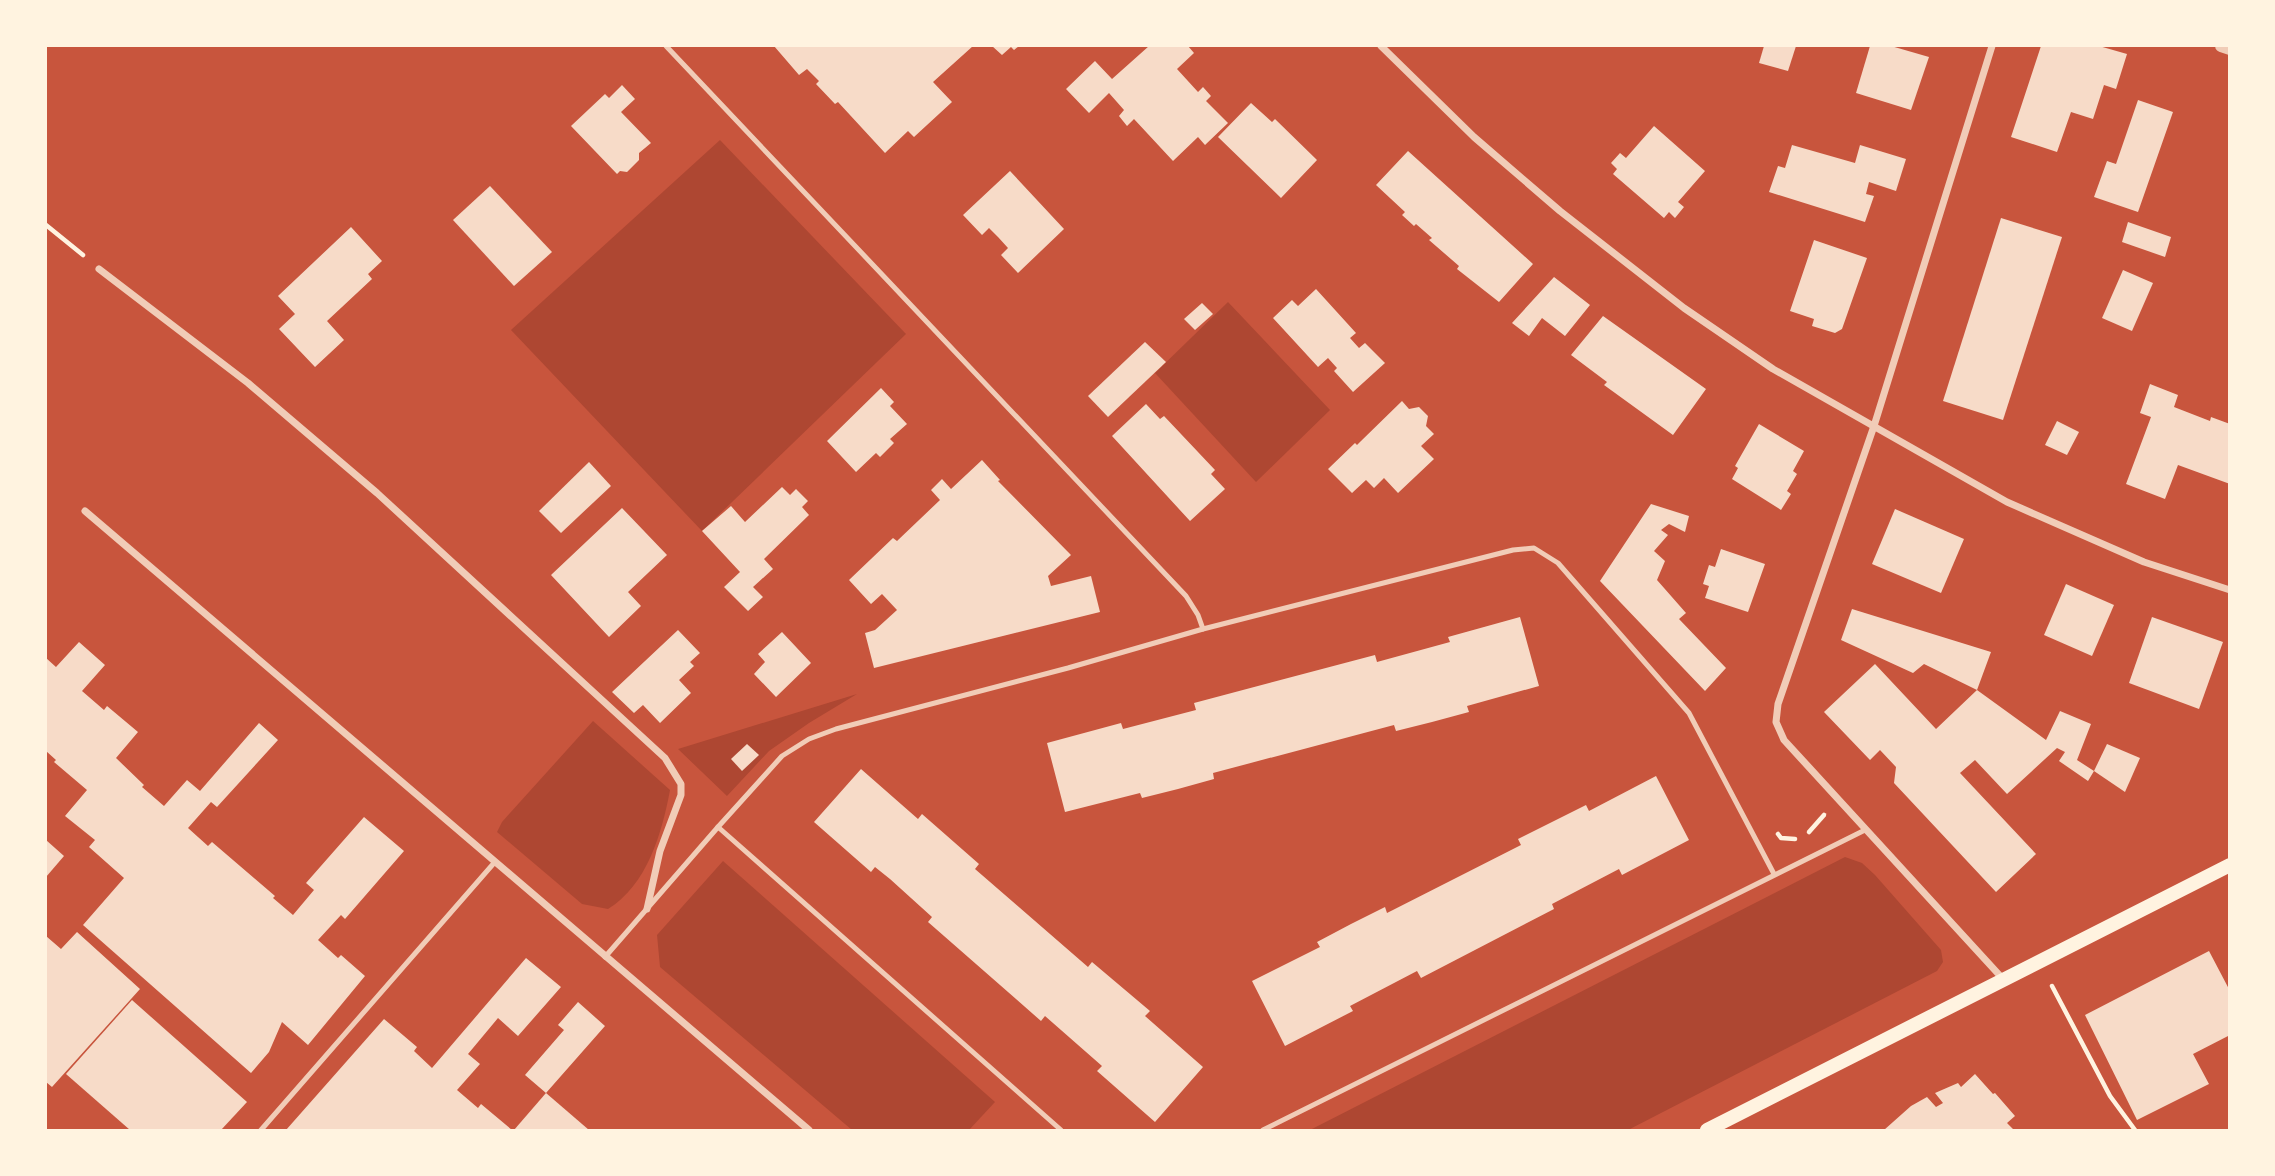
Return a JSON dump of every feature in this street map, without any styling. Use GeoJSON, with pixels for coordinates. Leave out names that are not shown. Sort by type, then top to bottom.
{"type":"FeatureCollection","features":[{"type":"Feature","properties":{"kind":"main road"},"geometry":{"type":"LineString","coordinates":[[1707,1130],[2230,865]]}},
{"type":"Feature","properties":{"kind":"street"},"geometry":{"type":"LineString","coordinates":[[1381,46],[1433,99],[1519,177],[1620,260],[1773,369],[2007,502],[2144,562],[2230,590]]}},
{"type":"Feature","properties":{"kind":"street"},"geometry":{"type":"LineString","coordinates":[[1993,46],[1874,426],[1778,704],[1776,722],[1784,740],[2004,980]]}},
{"type":"Feature","properties":{"kind":"street"},"geometry":{"type":"LineString","coordinates":[[2221,46],[2230,49]]}},
{"type":"Feature","properties":{"kind":"street"},"geometry":{"type":"LineString","coordinates":[[99,268],[248,383],[377,492],[665,758],[681,784],[681,795],[660,851],[647,909]]}},
{"type":"Feature","properties":{"kind":"street"},"geometry":{"type":"LineString","coordinates":[[85,511],[809,1130]]}},
{"type":"Feature","properties":{"kind":"lane"},"geometry":{"type":"LineString","coordinates":[[666,46],[1186,596],[1203,629]]}},
{"type":"Feature","properties":{"kind":"lane"},"geometry":{"type":"LineString","coordinates":[[605,957],[782,755],[809,739],[836,729],[1068,668],[1203,629],[1513,550],[1534,548],[1558,563],[1689,713],[1774,874]]}},
{"type":"Feature","properties":{"kind":"lane"},"geometry":{"type":"LineString","coordinates":[[718,827],[1061,1130]]}},
{"type":"Feature","properties":{"kind":"lane"},"geometry":{"type":"LineString","coordinates":[[1264,1130],[1865,830]]}},
{"type":"Feature","properties":{"kind":"lane"},"geometry":{"type":"LineString","coordinates":[[261,1130],[494,863]]}},
{"type":"Feature","properties":{"kind":"path"},"geometry":{"type":"LineString","coordinates":[[46,225],[99,268]]}},
{"type":"Feature","properties":{"kind":"path"},"geometry":{"type":"LineString","coordinates":[[1802,838],[1814,829],[1820,818],[1841,803]]}},
{"type":"Feature","properties":{"kind":"path"},"geometry":{"type":"LineString","coordinates":[[2052,986],[2110,1096],[2135,1130]]}},
{"type":"Feature","properties":{"kind":"shaded area"},"geometry":{"type":"Polygon","coordinates":[[[720,140],[906,334],[702,531],[511,330],[720,140]]]}},
{"type":"Feature","properties":{"kind":"shaded area"},"geometry":{"type":"Polygon","coordinates":[[[1228,302],[1330,410],[1256,482],[1155,373],[1228,302]]]}},
{"type":"Feature","properties":{"kind":"shaded area"},"geometry":{"type":"Polygon","coordinates":[[[857,694],[769,751],[727,796],[678,749],[857,694]]]}},
{"type":"Feature","properties":{"kind":"shaded area"},"geometry":{"type":"Polygon","coordinates":[[[593,721],[670,790],[651,857],[633,886],[622,899],[608,909],[582,904],[497,832],[502,822],[593,721]]]}},
{"type":"Feature","properties":{"kind":"shaded area"},"geometry":{"type":"Polygon","coordinates":[[[1845,857],[1862,863],[1875,875],[1941,950],[1943,962],[1937,971],[1628,1130],[1310,1130],[1845,857]]]}},
{"type":"Feature","properties":{"kind":"shaded area"},"geometry":{"type":"Polygon","coordinates":[[[723,861],[995,1102],[969,1130],[852,1130],[660,967],[657,935],[723,861]]]}},
{"type":"Feature","properties":{"kind":"building"},"geometry":{"type":"Polygon","coordinates":[[[774,46],[973,46],[933,82],[952,102],[914,137],[908,131],[885,153],[838,102],[835,104],[816,84],[819,81],[807,69],[799,75],[774,46]]]}},
{"type":"Feature","properties":{"kind":"building"},"geometry":{"type":"Polygon","coordinates":[[[992,46],[1019,46],[1014,50],[1011,47],[1002,55],[992,46]]]}},
{"type":"Feature","properties":{"kind":"building"},"geometry":{"type":"Polygon","coordinates":[[[1149,46],[1188,46],[1194,53],[1177,69],[1198,92],[1203,87],[1211,96],[1206,101],[1228,123],[1205,145],[1198,137],[1173,161],[1134,119],[1127,126],[1119,116],[1124,110],[1109,93],[1089,113],[1066,89],[1095,61],[1112,79],[1149,46]]]}},
{"type":"Feature","properties":{"kind":"building"},"geometry":{"type":"Polygon","coordinates":[[[1764,46],[1796,46],[1788,71],[1759,63],[1764,46]]]}},
{"type":"Feature","properties":{"kind":"building"},"geometry":{"type":"Polygon","coordinates":[[[1870,46],[1891,46],[1929,57],[1911,110],[1856,93],[1870,46]]]}},
{"type":"Feature","properties":{"kind":"building"},"geometry":{"type":"Polygon","coordinates":[[[2041,46],[2099,46],[2127,54],[2116,89],[2104,85],[2093,119],[2071,112],[2057,152],[2011,137],[2041,46]]]}},
{"type":"Feature","properties":{"kind":"building"},"geometry":{"type":"Polygon","coordinates":[[[622,85],[635,99],[621,112],[651,143],[639,153],[639,160],[627,172],[620,171],[617,174],[571,126],[605,94],[609,98],[622,85]]]}},
{"type":"Feature","properties":{"kind":"building"},"geometry":{"type":"Polygon","coordinates":[[[2138,100],[2173,112],[2138,212],[2094,197],[2107,161],[2116,164],[2138,100]]]}},
{"type":"Feature","properties":{"kind":"building"},"geometry":{"type":"Polygon","coordinates":[[[1251,103],[1272,122],[1275,119],[1317,160],[1281,198],[1218,137],[1251,103]]]}},
{"type":"Feature","properties":{"kind":"building"},"geometry":{"type":"Polygon","coordinates":[[[1654,126],[1705,171],[1678,202],[1684,207],[1675,218],[1669,212],[1664,218],[1613,174],[1617,169],[1611,163],[1620,153],[1626,158],[1654,126]]]}},
{"type":"Feature","properties":{"kind":"building"},"geometry":{"type":"Polygon","coordinates":[[[1792,145],[1855,163],[1860,145],[1906,159],[1896,191],[1869,182],[1866,194],[1874,196],[1865,222],[1769,192],[1778,166],[1785,168],[1792,145]]]}},
{"type":"Feature","properties":{"kind":"building"},"geometry":{"type":"Polygon","coordinates":[[[1408,151],[1533,264],[1499,302],[1457,269],[1459,266],[1429,240],[1432,238],[1402,215],[1405,212],[1376,185],[1408,151]]]}},
{"type":"Feature","properties":{"kind":"building"},"geometry":{"type":"Polygon","coordinates":[[[1010,171],[1064,229],[1018,273],[1001,255],[1008,248],[998,237],[989,228],[982,235],[963,215],[1010,171]]]}},
{"type":"Feature","properties":{"kind":"building"},"geometry":{"type":"Polygon","coordinates":[[[490,186],[552,252],[514,286],[453,220],[490,186]]]}},
{"type":"Feature","properties":{"kind":"building"},"geometry":{"type":"Polygon","coordinates":[[[2001,218],[2062,237],[2003,420],[1943,401],[2001,218]]]}},
{"type":"Feature","properties":{"kind":"building"},"geometry":{"type":"Polygon","coordinates":[[[2128,222],[2171,237],[2165,257],[2122,242],[2128,222]]]}},
{"type":"Feature","properties":{"kind":"building"},"geometry":{"type":"Polygon","coordinates":[[[351,227],[382,261],[368,274],[372,279],[327,321],[344,340],[315,367],[279,329],[295,314],[278,296],[351,227]]]}},
{"type":"Feature","properties":{"kind":"building"},"geometry":{"type":"Polygon","coordinates":[[[1814,240],[1867,258],[1842,329],[1835,333],[1812,326],[1814,319],[1790,311],[1814,240]]]}},
{"type":"Feature","properties":{"kind":"building"},"geometry":{"type":"Polygon","coordinates":[[[2123,270],[2153,283],[2132,331],[2102,318],[2123,270]]]}},
{"type":"Feature","properties":{"kind":"building"},"geometry":{"type":"Polygon","coordinates":[[[1554,277],[1590,305],[1565,336],[1542,318],[1529,336],[1512,323],[1554,277]]]}},
{"type":"Feature","properties":{"kind":"building"},"geometry":{"type":"Polygon","coordinates":[[[1316,289],[1356,333],[1350,338],[1359,348],[1365,343],[1385,363],[1353,392],[1334,371],[1337,368],[1328,358],[1318,367],[1273,318],[1292,300],[1298,306],[1316,289]]]}},
{"type":"Feature","properties":{"kind":"building"},"geometry":{"type":"Polygon","coordinates":[[[1202,303],[1213,314],[1195,330],[1184,319],[1202,303]]]}},
{"type":"Feature","properties":{"kind":"building"},"geometry":{"type":"Polygon","coordinates":[[[1603,316],[1706,389],[1673,435],[1604,385],[1607,382],[1571,355],[1603,316]]]}},
{"type":"Feature","properties":{"kind":"building"},"geometry":{"type":"Polygon","coordinates":[[[1145,342],[1166,362],[1108,417],[1088,396],[1145,342]]]}},
{"type":"Feature","properties":{"kind":"building"},"geometry":{"type":"Polygon","coordinates":[[[2150,384],[2178,395],[2174,407],[2210,421],[2211,417],[2230,424],[2230,484],[2178,465],[2165,499],[2126,484],[2151,417],[2140,413],[2150,384]]]}},
{"type":"Feature","properties":{"kind":"building"},"geometry":{"type":"Polygon","coordinates":[[[881,388],[894,402],[890,406],[907,424],[890,439],[894,443],[880,457],[876,453],[856,472],[827,441],[881,388]]]}},
{"type":"Feature","properties":{"kind":"building"},"geometry":{"type":"Polygon","coordinates":[[[1402,401],[1409,409],[1419,407],[1428,416],[1426,426],[1434,434],[1421,446],[1434,459],[1398,493],[1384,478],[1374,488],[1366,480],[1352,493],[1328,469],[1402,401]]]}},
{"type":"Feature","properties":{"kind":"building"},"geometry":{"type":"Polygon","coordinates":[[[1146,404],[1160,419],[1164,416],[1215,470],[1211,474],[1225,489],[1190,521],[1112,436],[1146,404]]]}},
{"type":"Feature","properties":{"kind":"building"},"geometry":{"type":"Polygon","coordinates":[[[2057,421],[2079,432],[2067,455],[2045,445],[2057,421]]]}},
{"type":"Feature","properties":{"kind":"building"},"geometry":{"type":"Polygon","coordinates":[[[1759,424],[1804,451],[1793,471],[1797,474],[1787,491],[1791,494],[1781,510],[1732,479],[1738,468],[1735,466],[1759,424]]]}},
{"type":"Feature","properties":{"kind":"building"},"geometry":{"type":"Polygon","coordinates":[[[982,460],[1000,480],[998,481],[1071,555],[1048,576],[1051,586],[1091,576],[1100,612],[874,668],[865,633],[875,630],[897,610],[882,594],[871,604],[849,580],[893,538],[897,541],[940,500],[931,490],[942,479],[951,489],[982,460]]]}},
{"type":"Feature","properties":{"kind":"building"},"geometry":{"type":"Polygon","coordinates":[[[589,462],[611,486],[561,533],[539,511],[589,462]]]}},
{"type":"Feature","properties":{"kind":"building"},"geometry":{"type":"Polygon","coordinates":[[[782,487],[790,495],[796,489],[808,501],[802,507],[809,515],[764,559],[773,569],[753,587],[763,597],[748,611],[724,587],[740,572],[702,531],[731,506],[745,522],[782,487]]]}},
{"type":"Feature","properties":{"kind":"building"},"geometry":{"type":"Polygon","coordinates":[[[1651,504],[1689,516],[1685,532],[1669,524],[1661,530],[1668,535],[1654,551],[1665,561],[1657,580],[1686,613],[1679,619],[1726,668],[1705,691],[1600,581],[1651,504]]]}},
{"type":"Feature","properties":{"kind":"building"},"geometry":{"type":"Polygon","coordinates":[[[622,508],[667,555],[628,592],[641,606],[609,637],[551,575],[622,508]]]}},
{"type":"Feature","properties":{"kind":"building"},"geometry":{"type":"Polygon","coordinates":[[[1895,509],[1964,539],[1941,593],[1872,564],[1895,509]]]}},
{"type":"Feature","properties":{"kind":"building"},"geometry":{"type":"Polygon","coordinates":[[[1721,549],[1765,564],[1748,612],[1705,598],[1709,586],[1703,584],[1709,565],[1715,567],[1721,549]]]}},
{"type":"Feature","properties":{"kind":"building"},"geometry":{"type":"Polygon","coordinates":[[[2066,584],[2114,605],[2092,656],[2044,635],[2066,584]]]}},
{"type":"Feature","properties":{"kind":"building"},"geometry":{"type":"Polygon","coordinates":[[[1852,609],[1991,652],[1977,690],[1924,664],[1913,673],[1841,640],[1852,609]]]}},
{"type":"Feature","properties":{"kind":"building"},"geometry":{"type":"Polygon","coordinates":[[[1520,617],[1539,686],[1467,706],[1469,712],[1432,722],[1396,731],[1394,725],[1213,773],[1214,779],[1178,789],[1142,798],[1140,793],[1065,812],[1047,743],[1121,723],[1123,729],[1196,710],[1194,703],[1375,655],[1377,662],[1450,642],[1448,637],[1520,617]]]}},
{"type":"Feature","properties":{"kind":"building"},"geometry":{"type":"Polygon","coordinates":[[[2152,617],[2223,642],[2199,709],[2129,683],[2152,617]]]}},
{"type":"Feature","properties":{"kind":"building"},"geometry":{"type":"Polygon","coordinates":[[[678,630],[700,653],[690,662],[694,666],[679,680],[691,693],[660,723],[643,705],[634,713],[612,692],[678,630]]]}},
{"type":"Feature","properties":{"kind":"building"},"geometry":{"type":"Polygon","coordinates":[[[782,632],[811,663],[776,697],[754,674],[765,662],[758,654],[782,632]]]}},
{"type":"Feature","properties":{"kind":"building"},"geometry":{"type":"Polygon","coordinates":[[[79,642],[105,665],[82,691],[104,710],[107,706],[138,732],[116,758],[144,785],[142,787],[164,806],[187,780],[200,791],[259,723],[278,740],[217,807],[211,802],[188,828],[208,846],[212,842],[293,915],[314,890],[306,883],[364,817],[404,851],[345,919],[341,915],[318,940],[338,958],[341,955],[365,976],[308,1045],[282,1022],[269,1052],[251,1073],[83,925],[124,878],[89,847],[95,840],[65,816],[87,790],[54,762],[56,760],[46,751],[46,658],[56,667],[79,642]]]}},
{"type":"Feature","properties":{"kind":"building"},"geometry":{"type":"Polygon","coordinates":[[[1875,664],[1936,729],[1977,690],[2046,740],[2060,711],[2091,724],[2077,760],[2094,771],[2088,781],[2059,761],[2065,752],[2057,748],[2007,794],[1975,760],[1960,773],[2036,854],[1996,892],[1894,783],[1896,767],[1880,750],[1870,760],[1824,712],[1875,664]]]}},
{"type":"Feature","properties":{"kind":"building"},"geometry":{"type":"Polygon","coordinates":[[[747,744],[759,755],[742,771],[731,759],[747,744]]]}},
{"type":"Feature","properties":{"kind":"building"},"geometry":{"type":"Polygon","coordinates":[[[2107,744],[2140,758],[2125,792],[2094,771],[2107,744]]]}},
{"type":"Feature","properties":{"kind":"building"},"geometry":{"type":"Polygon","coordinates":[[[861,769],[918,819],[922,814],[979,864],[975,869],[1088,967],[1092,962],[1150,1011],[1145,1016],[1203,1067],[1155,1122],[1097,1071],[1102,1066],[1045,1016],[1041,1021],[928,922],[932,917],[890,879],[875,867],[871,872],[814,822],[861,769]]]}},
{"type":"Feature","properties":{"kind":"building"},"geometry":{"type":"Polygon","coordinates":[[[1656,776],[1689,840],[1622,875],[1619,869],[1552,904],[1554,909],[1421,978],[1417,971],[1350,1006],[1353,1011],[1285,1046],[1252,981],[1320,947],[1317,942],[1351,924],[1385,907],[1387,913],[1521,845],[1518,839],[1586,805],[1589,811],[1656,776]]]}},
{"type":"Feature","properties":{"kind":"building"},"geometry":{"type":"Polygon","coordinates":[[[46,840],[64,856],[46,877],[46,840]]]}},
{"type":"Feature","properties":{"kind":"building"},"geometry":{"type":"Polygon","coordinates":[[[77,932],[140,989],[52,1087],[46,1082],[46,936],[61,949],[77,932]]]}},
{"type":"Feature","properties":{"kind":"building"},"geometry":{"type":"Polygon","coordinates":[[[2209,951],[2230,991],[2230,1035],[2193,1054],[2209,1084],[2137,1120],[2085,1015],[2209,951]]]}},
{"type":"Feature","properties":{"kind":"building"},"geometry":{"type":"Polygon","coordinates":[[[526,958],[561,987],[518,1036],[498,1018],[468,1054],[480,1064],[457,1090],[478,1108],[481,1104],[512,1130],[286,1130],[384,1019],[417,1047],[414,1051],[432,1068],[526,958]]]}},
{"type":"Feature","properties":{"kind":"building"},"geometry":{"type":"Polygon","coordinates":[[[132,1000],[247,1102],[221,1130],[130,1130],[66,1074],[132,1000]]]}},
{"type":"Feature","properties":{"kind":"building"},"geometry":{"type":"Polygon","coordinates":[[[578,1002],[605,1026],[546,1093],[525,1075],[564,1030],[558,1025],[578,1002]]]}},
{"type":"Feature","properties":{"kind":"building"},"geometry":{"type":"Polygon","coordinates":[[[1975,1074],[2015,1116],[2007,1123],[2014,1130],[1884,1130],[1911,1106],[1927,1097],[1936,1107],[1943,1103],[1935,1093],[1958,1083],[1961,1087],[1975,1074]]]}},
{"type":"Feature","properties":{"kind":"building"},"geometry":{"type":"Polygon","coordinates":[[[546,1093],[589,1130],[514,1130],[546,1093]]]}}]}
